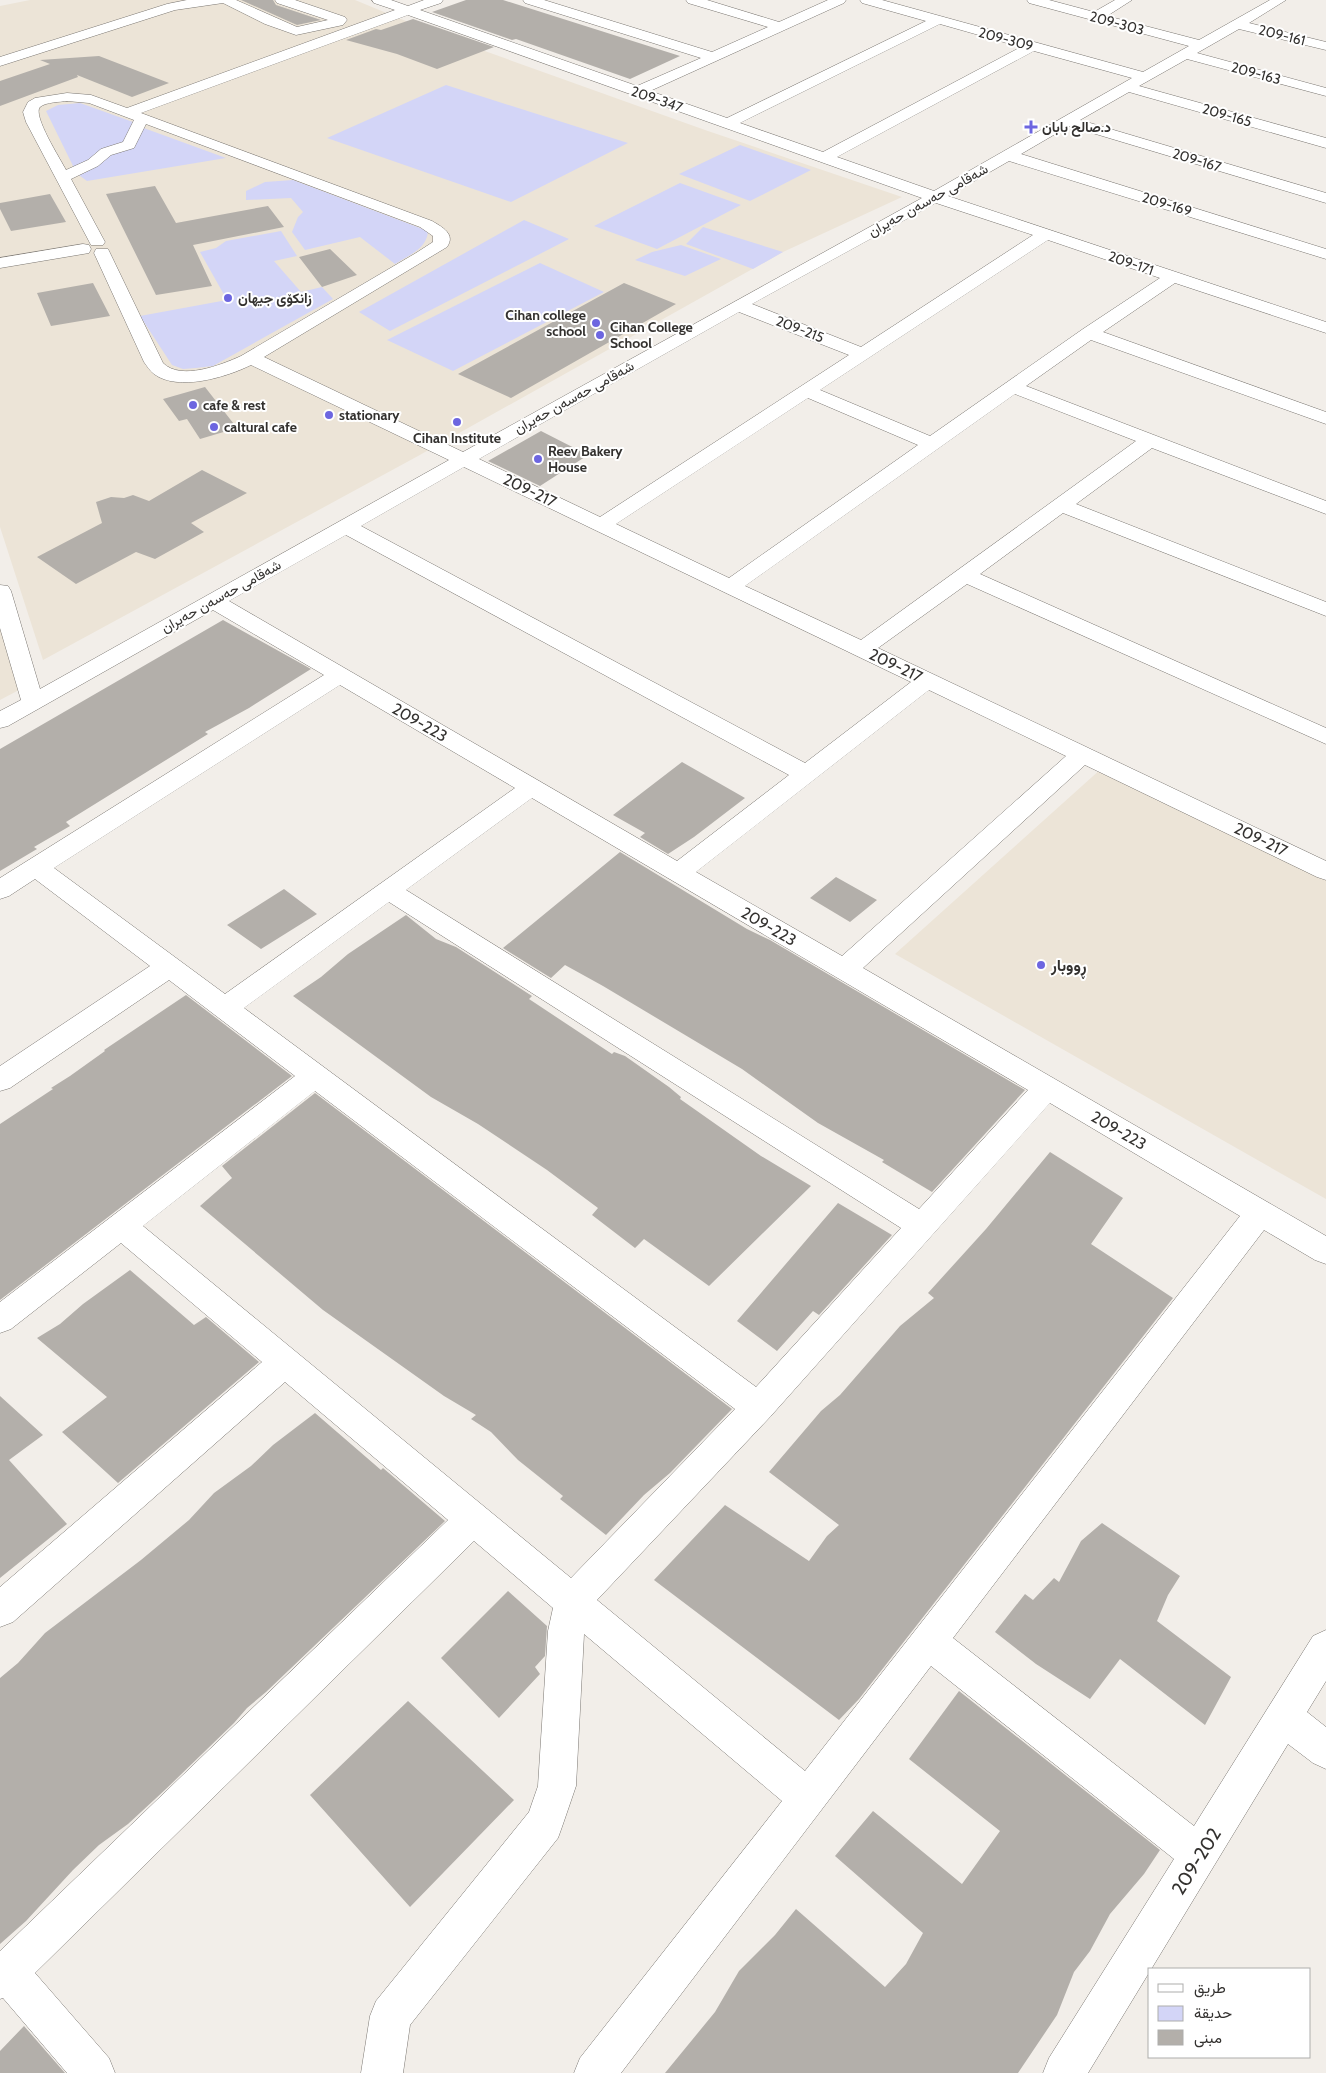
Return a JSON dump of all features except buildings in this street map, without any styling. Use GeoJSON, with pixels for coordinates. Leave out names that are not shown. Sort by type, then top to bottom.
{"type":"FeatureCollection","features":[{"type":"Feature","properties":{"kind":"street"},"geometry":{"type":"LineString","coordinates":[[0,62],[172,7],[221,0]]}},
{"type":"Feature","properties":{"kind":"street"},"geometry":{"type":"LineString","coordinates":[[226,0],[296,31],[323,24],[377,22]]}},
{"type":"Feature","properties":{"kind":"street"},"geometry":{"type":"LineString","coordinates":[[282,0],[344,22]]}},
{"type":"Feature","properties":{"kind":"street","name":"209-347"},"geometry":{"type":"LineString","coordinates":[[379,0],[407,12],[935,197]]}},
{"type":"Feature","properties":{"kind":"street"},"geometry":{"type":"LineString","coordinates":[[136,115],[436,0]]}},
{"type":"Feature","properties":{"kind":"street"},"geometry":{"type":"LineString","coordinates":[[530,0],[713,57]]}},
{"type":"Feature","properties":{"kind":"street"},"geometry":{"type":"LineString","coordinates":[[693,0],[781,26]]}},
{"type":"Feature","properties":{"kind":"street"},"geometry":{"type":"LineString","coordinates":[[636,92],[839,0]]}},
{"type":"Feature","properties":{"kind":"street","name":"209-309"},"geometry":{"type":"LineString","coordinates":[[867,0],[1144,77]]}},
{"type":"Feature","properties":{"kind":"street","name":"209-303"},"geometry":{"type":"LineString","coordinates":[[1034,0],[1201,45]]}},
{"type":"Feature","properties":{"kind":"street"},"geometry":{"type":"LineString","coordinates":[[1095,17],[1125,0]]}},
{"type":"Feature","properties":{"kind":"street","name":"شەقامی حەسەن حەیران"},"geometry":{"type":"LineString","coordinates":[[0,721],[738,305],[935,197],[1279,0]]}},
{"type":"Feature","properties":{"kind":"street"},"geometry":{"type":"LineString","coordinates":[[363,14],[377,22]]}},
{"type":"Feature","properties":{"kind":"street"},"geometry":{"type":"LineString","coordinates":[[727,124],[938,20]]}},
{"type":"Feature","properties":{"kind":"street","name":"209-161"},"geometry":{"type":"LineString","coordinates":[[1238,24],[1326,46]]}},
{"type":"Feature","properties":{"kind":"street"},"geometry":{"type":"LineString","coordinates":[[824,158],[1033,46]]}},
{"type":"Feature","properties":{"kind":"street","name":"209-163"},"geometry":{"type":"LineString","coordinates":[[1185,54],[1326,92]]}},
{"type":"Feature","properties":{"kind":"street","name":"209-165"},"geometry":{"type":"LineString","coordinates":[[1127,87],[1326,143]]}},
{"type":"Feature","properties":{"kind":"street"},"geometry":{"type":"LineString","coordinates":[[78,97],[136,115],[426,224],[441,234],[441,244],[251,358],[232,367],[202,375],[174,375],[161,371],[153,362],[94,248],[63,177],[30,112],[33,105],[53,98],[78,97]]}},
{"type":"Feature","properties":{"kind":"street"},"geometry":{"type":"LineString","coordinates":[[63,177],[93,163],[106,152],[129,145],[136,127],[136,115]]}},
{"type":"Feature","properties":{"kind":"street","name":"209-167"},"geometry":{"type":"LineString","coordinates":[[1068,121],[1326,198]]}},
{"type":"Feature","properties":{"kind":"street","name":"209-169"},"geometry":{"type":"LineString","coordinates":[[1007,156],[1326,254]]}},
{"type":"Feature","properties":{"kind":"street","name":"209-171"},"geometry":{"type":"LineString","coordinates":[[935,197],[1326,328]]}},
{"type":"Feature","properties":{"kind":"street"},"geometry":{"type":"LineString","coordinates":[[603,524],[1046,234]]}},
{"type":"Feature","properties":{"kind":"street"},"geometry":{"type":"LineString","coordinates":[[0,263],[94,248]]}},
{"type":"Feature","properties":{"kind":"street"},"geometry":{"type":"LineString","coordinates":[[731,586],[1089,333],[1172,277]]}},
{"type":"Feature","properties":{"kind":"street","name":"209-215"},"geometry":{"type":"LineString","coordinates":[[738,305],[863,354]]}},
{"type":"Feature","properties":{"kind":"street"},"geometry":{"type":"LineString","coordinates":[[1089,333],[1326,418]]}},
{"type":"Feature","properties":{"kind":"street","name":"209-217"},"geometry":{"type":"LineString","coordinates":[[251,358],[465,458],[1326,871]]}},
{"type":"Feature","properties":{"kind":"street"},"geometry":{"type":"LineString","coordinates":[[1013,387],[1148,441],[1326,508]]}},
{"type":"Feature","properties":{"kind":"street"},"geometry":{"type":"LineString","coordinates":[[806,392],[932,444]]}},
{"type":"Feature","properties":{"kind":"street"},"geometry":{"type":"LineString","coordinates":[[863,649],[1148,441]]}},
{"type":"Feature","properties":{"kind":"street"},"geometry":{"type":"LineString","coordinates":[[1061,505],[1326,610]]}},
{"type":"Feature","properties":{"kind":"street"},"geometry":{"type":"LineString","coordinates":[[345,526],[806,774]]}},
{"type":"Feature","properties":{"kind":"street"},"geometry":{"type":"LineString","coordinates":[[964,575],[1326,737]]}},
{"type":"Feature","properties":{"kind":"street"},"geometry":{"type":"LineString","coordinates":[[0,591],[33,702]]}},
{"type":"Feature","properties":{"kind":"street","name":"209-223"},"geometry":{"type":"LineString","coordinates":[[213,601],[1326,1251]]}},
{"type":"Feature","properties":{"kind":"street"},"geometry":{"type":"LineString","coordinates":[[0,890],[340,676]]}},
{"type":"Feature","properties":{"kind":"street"},"geometry":{"type":"LineString","coordinates":[[678,873],[928,680]]}},
{"type":"Feature","properties":{"kind":"street"},"geometry":{"type":"LineString","coordinates":[[844,970],[1083,754]]}},
{"type":"Feature","properties":{"kind":"street"},"geometry":{"type":"LineString","coordinates":[[224,1008],[532,787]]}},
{"type":"Feature","properties":{"kind":"street"},"geometry":{"type":"LineString","coordinates":[[36,867],[758,1407]]}},
{"type":"Feature","properties":{"kind":"street"},"geometry":{"type":"LineString","coordinates":[[388,890],[920,1225]]}},
{"type":"Feature","properties":{"kind":"street"},"geometry":{"type":"LineString","coordinates":[[0,1080],[169,967]]}},
{"type":"Feature","properties":{"kind":"street"},"geometry":{"type":"LineString","coordinates":[[0,1320],[315,1076]]}},
{"type":"Feature","properties":{"kind":"street"},"geometry":{"type":"LineString","coordinates":[[382,2073],[391,2016],[544,1824],[557,1786],[566,1631],[572,1602],[758,1407],[920,1225],[1047,1088]]}},
{"type":"Feature","properties":{"kind":"street"},"geometry":{"type":"LineString","coordinates":[[595,2073],[1260,1213]]}},
{"type":"Feature","properties":{"kind":"street"},"geometry":{"type":"LineString","coordinates":[[122,1226],[808,1798]]}},
{"type":"Feature","properties":{"kind":"street"},"geometry":{"type":"LineString","coordinates":[[0,1610],[285,1362]]}},
{"type":"Feature","properties":{"kind":"street"},"geometry":{"type":"LineString","coordinates":[[94,2073],[4,1975],[473,1519]]}},
{"type":"Feature","properties":{"kind":"street"},"geometry":{"type":"LineString","coordinates":[[928,1642],[1200,1855]]}},
{"type":"Feature","properties":{"kind":"street","name":"209-202"},"geometry":{"type":"LineString","coordinates":[[1064,2073],[1326,1648]]}},
{"type":"Feature","properties":{"kind":"street"},"geometry":{"type":"LineString","coordinates":[[1283,1717],[1326,1750]]}},
{"type":"Feature","properties":{"kind":"shaded area","name":"زانکۆی جیھان"},"geometry":{"type":"Polygon","coordinates":[[[30,0],[355,0],[440,35],[705,130],[902,197],[783,252],[418,456],[43,660],[0,527],[0,6],[30,0]]]}},
{"type":"Feature","properties":{"kind":"shaded area"},"geometry":{"type":"Polygon","coordinates":[[[0,613],[19,690],[0,700],[0,613]]]}},
{"type":"Feature","properties":{"kind":"shaded area"},"geometry":{"type":"Polygon","coordinates":[[[1102,768],[1326,876],[1326,1199],[895,954],[1102,768]]]}},
{"type":"Feature","properties":{"kind":"green space"},"geometry":{"type":"Polygon","coordinates":[[[446,85],[628,143],[511,202],[327,138],[446,85]]]}},
{"type":"Feature","properties":{"kind":"green space"},"geometry":{"type":"Polygon","coordinates":[[[80,103],[133,122],[125,144],[75,170],[46,111],[58,105],[80,103]]]}},
{"type":"Feature","properties":{"kind":"green space"},"geometry":{"type":"Polygon","coordinates":[[[141,127],[226,158],[87,181],[76,173],[109,153],[132,147],[141,127]]]}},
{"type":"Feature","properties":{"kind":"green space"},"geometry":{"type":"Polygon","coordinates":[[[740,145],[811,170],[750,201],[679,174],[740,145]]]}},
{"type":"Feature","properties":{"kind":"green space"},"geometry":{"type":"Polygon","coordinates":[[[293,180],[428,231],[427,237],[421,247],[395,264],[360,237],[305,250],[292,232],[298,217],[303,212],[291,198],[246,200],[246,191],[265,182],[293,180]]]}},
{"type":"Feature","properties":{"kind":"green space"},"geometry":{"type":"Polygon","coordinates":[[[680,183],[741,205],[657,249],[594,226],[680,183]]]}},
{"type":"Feature","properties":{"kind":"green space"},"geometry":{"type":"Polygon","coordinates":[[[524,220],[569,239],[390,331],[359,312],[524,220]]]}},
{"type":"Feature","properties":{"kind":"green space"},"geometry":{"type":"Polygon","coordinates":[[[703,227],[783,252],[753,269],[686,244],[703,227]]]}},
{"type":"Feature","properties":{"kind":"green space"},"geometry":{"type":"Polygon","coordinates":[[[281,231],[297,256],[274,261],[301,292],[322,287],[333,299],[213,366],[183,369],[172,365],[140,316],[227,300],[200,252],[216,248],[226,241],[281,231]]]}},
{"type":"Feature","properties":{"kind":"green space"},"geometry":{"type":"Polygon","coordinates":[[[681,245],[721,259],[685,276],[635,260],[652,252],[681,245]]]}},
{"type":"Feature","properties":{"kind":"green space"},"geometry":{"type":"Polygon","coordinates":[[[540,263],[604,292],[453,371],[387,340],[540,263]]]}},
{"type":"Feature","properties":{"kind":"place","name":"د.صالح بابان"},"geometry":{"type":"Point","coordinates":[1031,127]}},
{"type":"Feature","properties":{"kind":"place","name":"زانکۆی جیھان"},"geometry":{"type":"Point","coordinates":[228,298]}},
{"type":"Feature","properties":{"kind":"place","name":"Cihan college school"},"geometry":{"type":"Point","coordinates":[596,323]}},
{"type":"Feature","properties":{"kind":"place","name":"Cihan College School"},"geometry":{"type":"Point","coordinates":[600,335]}},
{"type":"Feature","properties":{"kind":"place","name":"cafe & rest"},"geometry":{"type":"Point","coordinates":[193,405]}},
{"type":"Feature","properties":{"kind":"place","name":"stationary"},"geometry":{"type":"Point","coordinates":[329,415]}},
{"type":"Feature","properties":{"kind":"place","name":"Cihan Institute"},"geometry":{"type":"Point","coordinates":[457,422]}},
{"type":"Feature","properties":{"kind":"place","name":"caltural cafe"},"geometry":{"type":"Point","coordinates":[214,427]}},
{"type":"Feature","properties":{"kind":"place","name":"Reev Bakery House"},"geometry":{"type":"Point","coordinates":[538,459]}},
{"type":"Feature","properties":{"kind":"place","name":"ڕووبار"},"geometry":{"type":"Point","coordinates":[1041,965]}}]}
